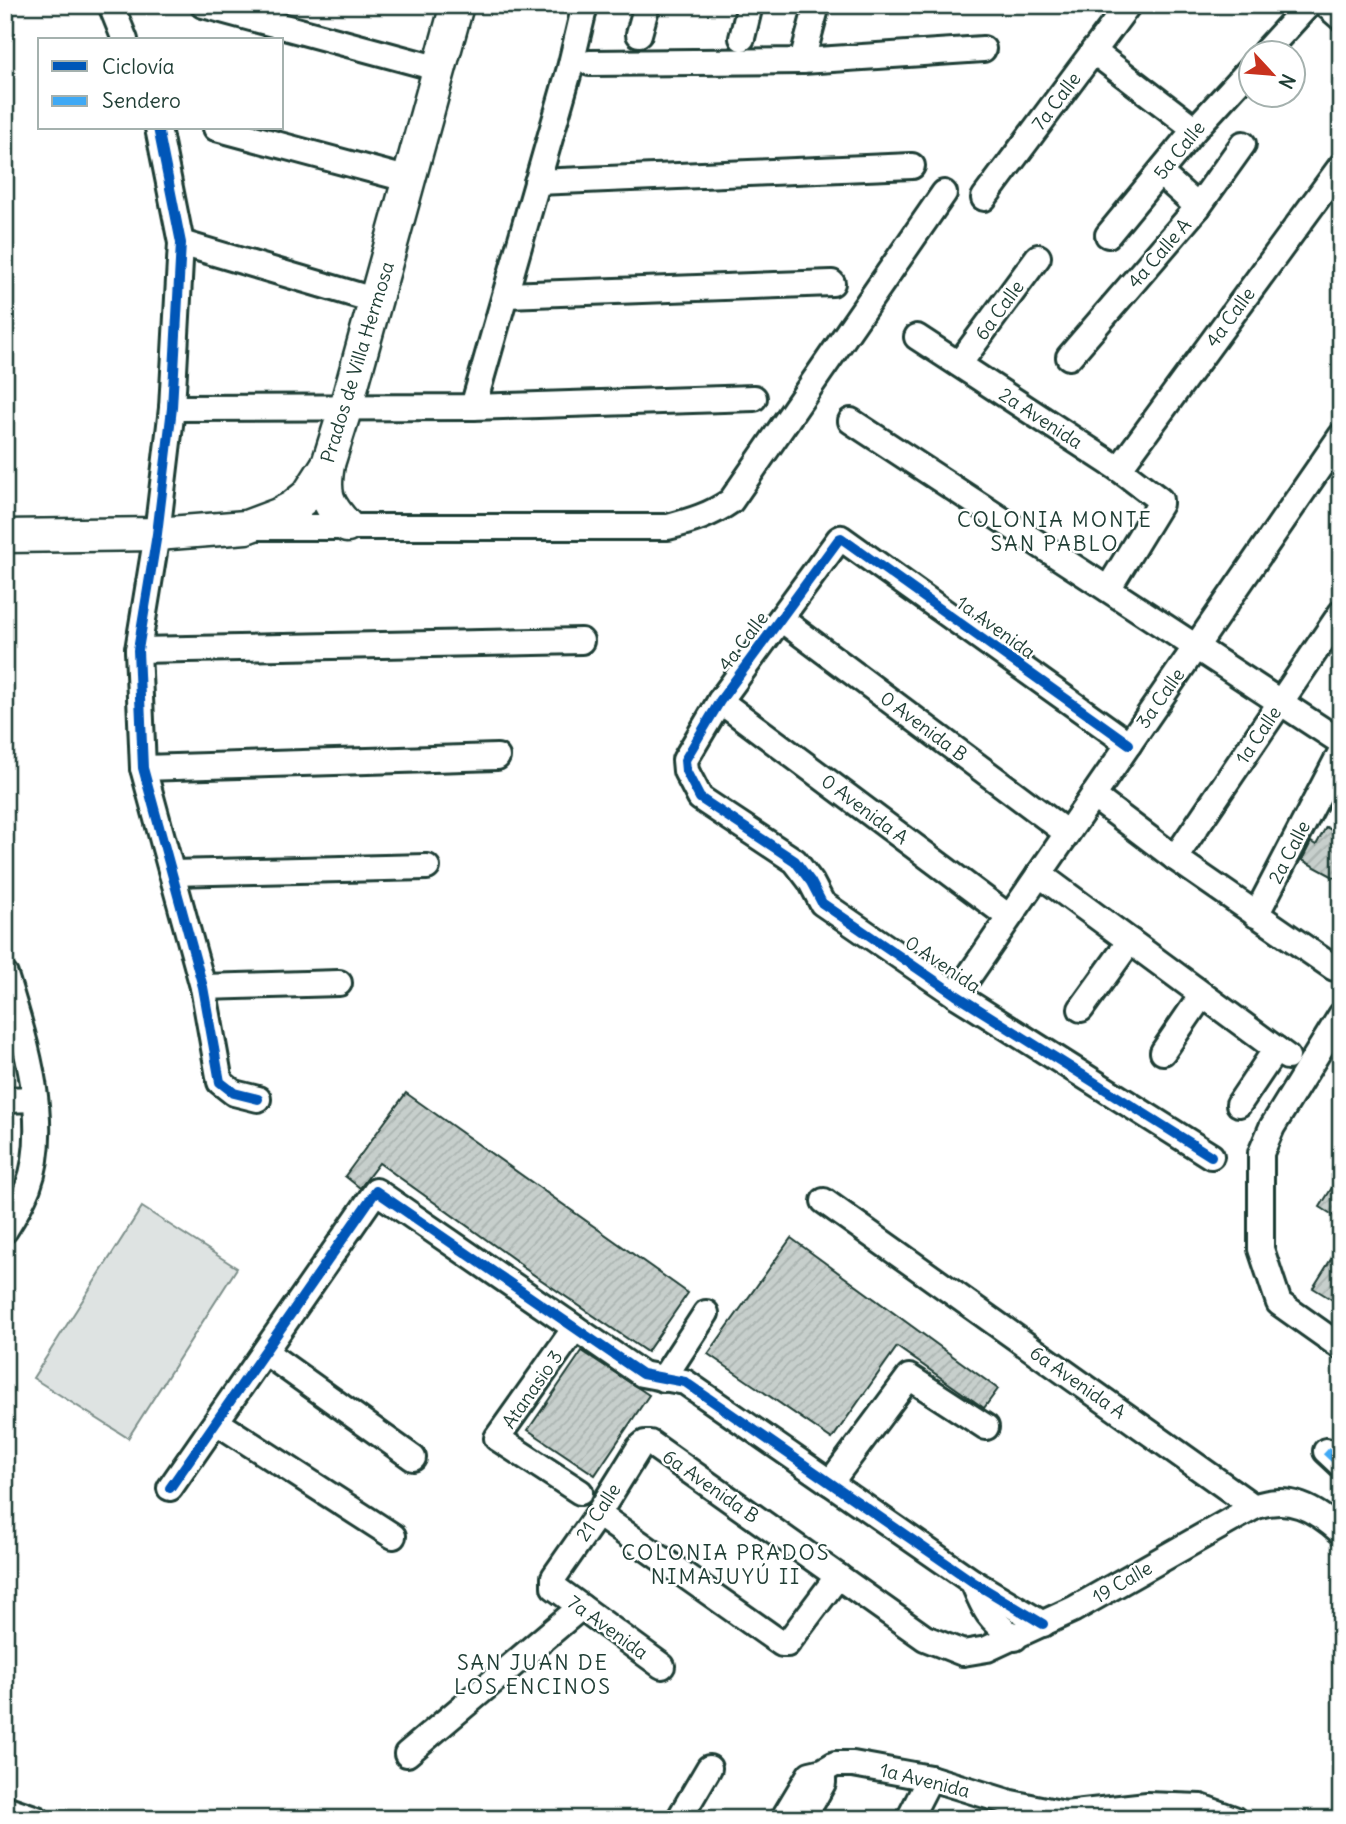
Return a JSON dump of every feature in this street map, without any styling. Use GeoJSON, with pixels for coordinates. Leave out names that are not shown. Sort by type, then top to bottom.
{"type":"FeatureCollection","features":[{"type":"Feature","properties":{"kind":"main road","name":"Prados de Villa Hermosa"},"geometry":{"type":"LineString","coordinates":[[5,537],[157,534],[246,527],[293,507],[307,495],[328,464],[346,407],[457,5]]}},
{"type":"Feature","properties":{"kind":"main road"},"geometry":{"type":"LineString","coordinates":[[328,464],[326,495],[332,509],[346,526]]}},
{"type":"Feature","properties":{"kind":"street"},"geometry":{"type":"LineString","coordinates":[[111,5],[124,38]]}},
{"type":"Feature","properties":{"kind":"street"},"geometry":{"type":"LineString","coordinates":[[203,5],[440,69]]}},
{"type":"Feature","properties":{"kind":"street"},"geometry":{"type":"LineString","coordinates":[[473,407],[570,68],[585,5]]}},
{"type":"Feature","properties":{"kind":"street"},"geometry":{"type":"LineString","coordinates":[[639,34],[647,5]]}},
{"type":"Feature","properties":{"kind":"street"},"geometry":{"type":"LineString","coordinates":[[742,38],[750,5]]}},
{"type":"Feature","properties":{"kind":"street"},"geometry":{"type":"LineString","coordinates":[[802,61],[817,5]]}},
{"type":"Feature","properties":{"kind":"street","name":"7a Calle"},"geometry":{"type":"LineString","coordinates":[[984,198],[1128,5]]}},
{"type":"Feature","properties":{"kind":"street"},"geometry":{"type":"LineString","coordinates":[[1278,38],[1308,5]]}},
{"type":"Feature","properties":{"kind":"street"},"geometry":{"type":"LineString","coordinates":[[590,64],[802,61],[983,49]]}},
{"type":"Feature","properties":{"kind":"street"},"geometry":{"type":"LineString","coordinates":[[1093,51],[1195,129]]}},
{"type":"Feature","properties":{"kind":"street","name":"5a Calle"},"geometry":{"type":"LineString","coordinates":[[1108,235],[1238,81]]}},
{"type":"Feature","properties":{"kind":"street"},"geometry":{"type":"LineString","coordinates":[[159,130],[181,243],[172,408],[157,534],[138,650],[143,768],[204,987],[220,1082],[234,1093],[258,1099]]}},
{"type":"Feature","properties":{"kind":"street"},"geometry":{"type":"LineString","coordinates":[[223,130],[410,180]]}},
{"type":"Feature","properties":{"kind":"street","name":"4a Calle A"},"geometry":{"type":"LineString","coordinates":[[1069,357],[1198,207],[1243,144]]}},
{"type":"Feature","properties":{"kind":"street"},"geometry":{"type":"LineString","coordinates":[[537,182],[912,166]]}},
{"type":"Feature","properties":{"kind":"street","name":"4a Calle"},"geometry":{"type":"LineString","coordinates":[[1119,469],[1341,166]]}},
{"type":"Feature","properties":{"kind":"street"},"geometry":{"type":"LineString","coordinates":[[1160,173],[1198,207]]}},
{"type":"Feature","properties":{"kind":"street"},"geometry":{"type":"LineString","coordinates":[[246,527],[667,527],[717,511],[731,501],[943,193]]}},
{"type":"Feature","properties":{"kind":"street"},"geometry":{"type":"LineString","coordinates":[[181,243],[377,301]]}},
{"type":"Feature","properties":{"kind":"street","name":"6a Calle"},"geometry":{"type":"LineString","coordinates":[[959,364],[1038,257]]}},
{"type":"Feature","properties":{"kind":"street"},"geometry":{"type":"LineString","coordinates":[[506,295],[832,283]]}},
{"type":"Feature","properties":{"kind":"street","name":"2a Avenida"},"geometry":{"type":"LineString","coordinates":[[916,337],[1119,469],[1158,498],[1160,503],[1108,589]]}},
{"type":"Feature","properties":{"kind":"street"},"geometry":{"type":"LineString","coordinates":[[172,408],[473,407],[754,398]]}},
{"type":"Feature","properties":{"kind":"street"},"geometry":{"type":"LineString","coordinates":[[851,421],[1341,742]]}},
{"type":"Feature","properties":{"kind":"street","name":"3a Calle"},"geometry":{"type":"LineString","coordinates":[[956,995],[1339,443]]}},
{"type":"Feature","properties":{"kind":"street","name":"4a Calle"},"geometry":{"type":"LineString","coordinates":[[686,771],[685,760],[720,701],[841,538]]}},
{"type":"Feature","properties":{"kind":"street","name":"1a Avenida"},"geometry":{"type":"LineString","coordinates":[[841,538],[1129,744]]}},
{"type":"Feature","properties":{"kind":"street","name":"1a Calle"},"geometry":{"type":"LineString","coordinates":[[1175,858],[1341,613]]}},
{"type":"Feature","properties":{"kind":"street","name":"0 Avenida B"},"geometry":{"type":"LineString","coordinates":[[781,619],[1068,833]]}},
{"type":"Feature","properties":{"kind":"street"},"geometry":{"type":"LineString","coordinates":[[138,650],[581,641]]}},
{"type":"Feature","properties":{"kind":"street","name":"0 Avenida A"},"geometry":{"type":"LineString","coordinates":[[720,701],[1009,917]]}},
{"type":"Feature","properties":{"kind":"street","name":"2a Calle"},"geometry":{"type":"LineString","coordinates":[[1256,915],[1341,752]]}},
{"type":"Feature","properties":{"kind":"street"},"geometry":{"type":"LineString","coordinates":[[143,768],[497,757]]}},
{"type":"Feature","properties":{"kind":"street","name":"0 Avenida"},"geometry":{"type":"LineString","coordinates":[[686,771],[700,798],[795,861],[811,882],[821,903],[956,995],[1211,1156]]}},
{"type":"Feature","properties":{"kind":"street"},"geometry":{"type":"LineString","coordinates":[[1093,796],[1256,915],[1337,967]]}},
{"type":"Feature","properties":{"kind":"street"},"geometry":{"type":"LineString","coordinates":[[172,873],[427,867]]}},
{"type":"Feature","properties":{"kind":"street"},"geometry":{"type":"LineString","coordinates":[[1039,874],[1281,1053],[1239,1104]]}},
{"type":"Feature","properties":{"kind":"street"},"geometry":{"type":"LineString","coordinates":[[1081,1009],[1130,941]]}},
{"type":"Feature","properties":{"kind":"street"},"geometry":{"type":"LineString","coordinates":[[5,1230],[28,1186],[34,1164],[34,1099],[29,1050],[6,981]]}},
{"type":"Feature","properties":{"kind":"street"},"geometry":{"type":"LineString","coordinates":[[204,987],[339,984]]}},
{"type":"Feature","properties":{"kind":"street"},"geometry":{"type":"LineString","coordinates":[[1163,1052],[1202,995]]}},
{"type":"Feature","properties":{"kind":"street"},"geometry":{"type":"LineString","coordinates":[[1341,1015],[1272,1127],[1261,1153],[1261,1250],[1279,1303],[1341,1348]]}},
{"type":"Feature","properties":{"kind":"street"},"geometry":{"type":"LineString","coordinates":[[5,1100],[34,1099]]}},
{"type":"Feature","properties":{"kind":"street"},"geometry":{"type":"LineString","coordinates":[[170,1488],[218,1423],[376,1191],[642,1374],[685,1382],[973,1582],[1043,1624]]}},
{"type":"Feature","properties":{"kind":"street","name":"6a Avenida A"},"geometry":{"type":"LineString","coordinates":[[824,1201],[1254,1507]]}},
{"type":"Feature","properties":{"kind":"street"},"geometry":{"type":"LineString","coordinates":[[663,1379],[706,1313]]}},
{"type":"Feature","properties":{"kind":"street","name":"Atanasio 3"},"geometry":{"type":"LineString","coordinates":[[575,1328],[497,1438],[580,1492]]}},
{"type":"Feature","properties":{"kind":"street"},"geometry":{"type":"LineString","coordinates":[[265,1352],[413,1458]]}},
{"type":"Feature","properties":{"kind":"street"},"geometry":{"type":"LineString","coordinates":[[830,1483],[909,1377],[986,1427]]}},
{"type":"Feature","properties":{"kind":"street"},"geometry":{"type":"LineString","coordinates":[[218,1423],[393,1536]]}},
{"type":"Feature","properties":{"kind":"street","name":"21 Calle"},"geometry":{"type":"LineString","coordinates":[[554,1587],[554,1577],[639,1448],[650,1443]]}},
{"type":"Feature","properties":{"kind":"street","name":"6a Avenida B"},"geometry":{"type":"LineString","coordinates":[[650,1443],[925,1637],[963,1653],[987,1649]]}},
{"type":"Feature","properties":{"kind":"street"},"geometry":{"type":"LineString","coordinates":[[1254,1507],[1270,1501],[1297,1503],[1325,1518],[1341,1532]]}},
{"type":"Feature","properties":{"kind":"street","name":"19 Calle"},"geometry":{"type":"LineString","coordinates":[[987,1649],[1074,1609],[1254,1507]]}},
{"type":"Feature","properties":{"kind":"street"},"geometry":{"type":"LineString","coordinates":[[598,1514],[782,1644],[787,1644],[838,1576]]}},
{"type":"Feature","properties":{"kind":"street"},"geometry":{"type":"LineString","coordinates":[[973,1582],[984,1609],[1015,1638]]}},
{"type":"Feature","properties":{"kind":"street","name":"7a Avenida"},"geometry":{"type":"LineString","coordinates":[[554,1587],[662,1666]]}},
{"type":"Feature","properties":{"kind":"street"},"geometry":{"type":"LineString","coordinates":[[408,1754],[581,1607]]}},
{"type":"Feature","properties":{"kind":"street","name":"1a Avenida"},"geometry":{"type":"LineString","coordinates":[[823,1771],[835,1764],[853,1764],[930,1778],[1011,1802],[1065,1814],[1147,1805],[1201,1807],[1234,1819]]}},
{"type":"Feature","properties":{"kind":"street"},"geometry":{"type":"LineString","coordinates":[[678,1819],[709,1768]]}},
{"type":"Feature","properties":{"kind":"street"},"geometry":{"type":"LineString","coordinates":[[783,1819],[810,1774],[823,1771],[823,1783],[803,1819]]}},
{"type":"Feature","properties":{"kind":"street"},"geometry":{"type":"LineString","coordinates":[[909,1819],[930,1778]]}},
{"type":"Feature","properties":{"kind":"street"},"geometry":{"type":"LineString","coordinates":[[5,1808],[37,1819]]}},
{"type":"Feature","properties":{"kind":"shaded area"},"geometry":{"type":"Polygon","coordinates":[[[142,1207],[237,1268],[128,1438],[33,1378],[142,1207]]]}},
{"type":"Feature","properties":{"kind":"building"},"geometry":{"type":"Polygon","coordinates":[[[1326,827],[1341,835],[1341,881],[1302,860],[1311,842],[1316,845],[1326,827]]]}},
{"type":"Feature","properties":{"kind":"building"},"geometry":{"type":"Polygon","coordinates":[[[406,1093],[688,1293],[647,1352],[521,1266],[379,1163],[360,1188],[345,1176],[406,1093]]]}},
{"type":"Feature","properties":{"kind":"building"},"geometry":{"type":"Polygon","coordinates":[[[1341,1173],[1341,1220],[1320,1207],[1341,1173]]]}},
{"type":"Feature","properties":{"kind":"building"},"geometry":{"type":"Polygon","coordinates":[[[791,1238],[998,1389],[984,1408],[897,1347],[832,1439],[708,1354],[791,1238]]]}},
{"type":"Feature","properties":{"kind":"building"},"geometry":{"type":"Polygon","coordinates":[[[1341,1243],[1341,1305],[1313,1288],[1341,1243]]]}},
{"type":"Feature","properties":{"kind":"building"},"geometry":{"type":"Polygon","coordinates":[[[582,1351],[649,1395],[595,1475],[528,1430],[582,1351]]]}},
{"type":"Feature","properties":{"kind":"marked path"},"geometry":{"type":"LineString","coordinates":[[1326,1451],[1341,1465]]}},
{"type":"Feature","properties":{"kind":"cycle path"},"geometry":{"type":"LineString","coordinates":[[158,130],[181,243],[172,408],[157,534],[138,650],[143,768],[203,987],[220,1082],[234,1093],[258,1099]]}},
{"type":"Feature","properties":{"kind":"cycle path"},"geometry":{"type":"LineString","coordinates":[[1129,744],[841,538],[720,701],[685,760],[686,771],[700,798],[795,861],[811,882],[822,903],[956,995],[1211,1156]]}},
{"type":"Feature","properties":{"kind":"cycle path"},"geometry":{"type":"LineString","coordinates":[[170,1488],[376,1191],[642,1374],[685,1382],[973,1582],[1043,1624]]}},
{"type":"Feature","properties":{"kind":"district","name":"COLONIA MONTE SAN PABLO"},"geometry":{"type":"Point","coordinates":[1055,531]}},
{"type":"Feature","properties":{"kind":"district","name":"COLONIA PRADOS NIMAJUYÚ II"},"geometry":{"type":"Point","coordinates":[726,1564]}},
{"type":"Feature","properties":{"kind":"district","name":"SAN JUAN DE LOS ENCINOS"},"geometry":{"type":"Point","coordinates":[533,1674]}}]}
